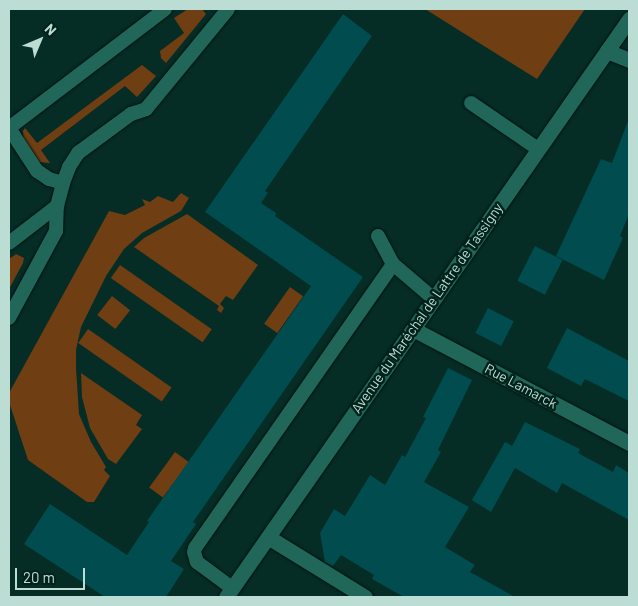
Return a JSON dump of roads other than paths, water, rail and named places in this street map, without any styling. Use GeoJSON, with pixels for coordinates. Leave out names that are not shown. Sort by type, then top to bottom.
{"type":"FeatureCollection","features":[{"type":"Feature","properties":{"kind":"street","name":"Avenue du Maréchal de Lattre de Tassigny"},"geometry":{"type":"LineString","coordinates":[[229,593],[629,19]]}},
{"type":"Feature","properties":{"kind":"street"},"geometry":{"type":"LineString","coordinates":[[607,51],[629,60]]}},
{"type":"Feature","properties":{"kind":"street","name":"Rue Lamarck"},"geometry":{"type":"LineString","coordinates":[[413,329],[629,443]]}},
{"type":"Feature","properties":{"kind":"street"},"geometry":{"type":"LineString","coordinates":[[268,537],[365,597]]}},
{"type":"Feature","properties":{"kind":"lane"},"geometry":{"type":"LineString","coordinates":[[63,183],[37,171],[9,128],[166,9]]}},
{"type":"Feature","properties":{"kind":"lane"},"geometry":{"type":"LineString","coordinates":[[9,318],[56,231],[57,206],[63,183],[69,167],[78,153],[131,114],[146,109],[228,9]]}},
{"type":"Feature","properties":{"kind":"lane"},"geometry":{"type":"LineString","coordinates":[[471,103],[538,149]]}},
{"type":"Feature","properties":{"kind":"lane"},"geometry":{"type":"LineString","coordinates":[[9,243],[57,206]]}},
{"type":"Feature","properties":{"kind":"lane"},"geometry":{"type":"LineString","coordinates":[[378,236],[393,264],[434,299]]}},
{"type":"Feature","properties":{"kind":"lane"},"geometry":{"type":"LineString","coordinates":[[229,593],[198,562],[195,548],[393,264]]}}]}
